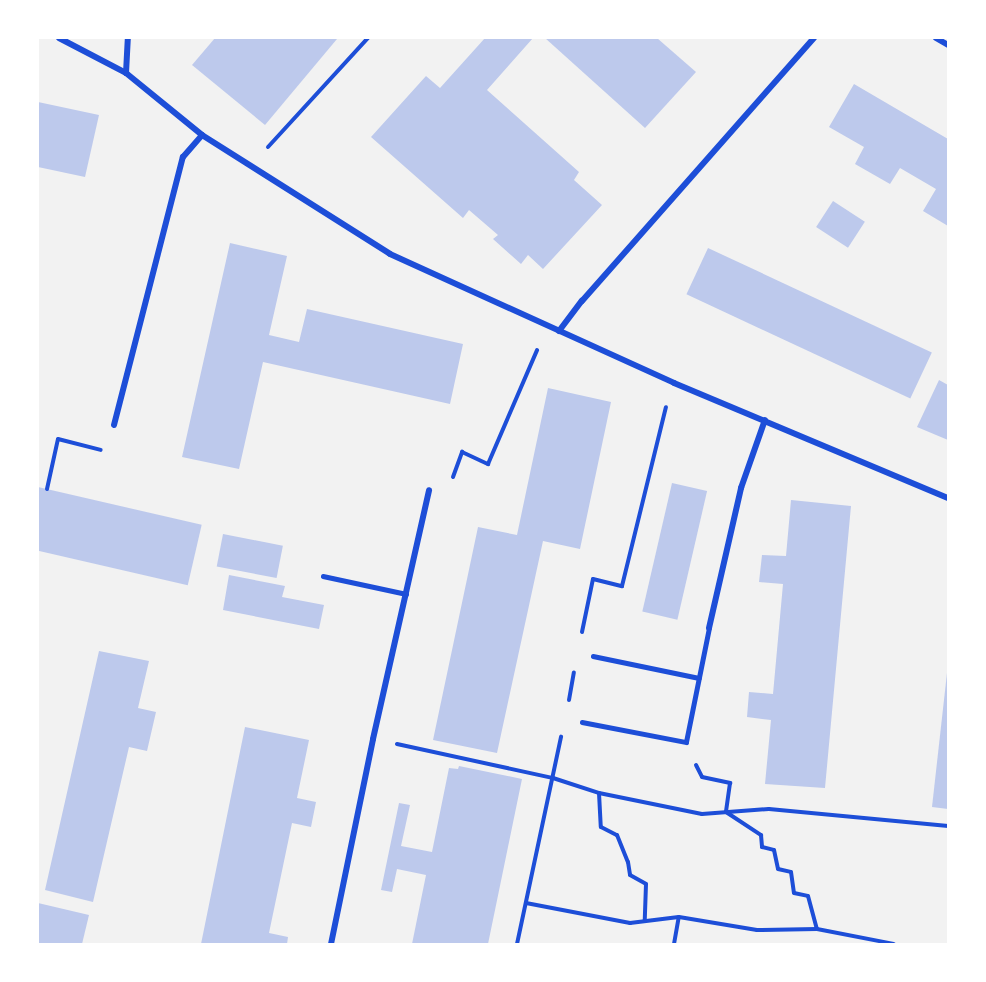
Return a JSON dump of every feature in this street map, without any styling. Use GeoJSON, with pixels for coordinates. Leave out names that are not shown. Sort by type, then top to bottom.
{"type":"FeatureCollection","features":[{"type":"Feature","properties":{"kind":"street"},"geometry":{"type":"LineString","coordinates":[[58,38],[126,73],[202,135],[390,254],[674,383],[948,498]]}},
{"type":"Feature","properties":{"kind":"street"},"geometry":{"type":"LineString","coordinates":[[126,73],[128,38]]}},
{"type":"Feature","properties":{"kind":"street"},"geometry":{"type":"LineString","coordinates":[[559,331],[590,292],[814,38]]}},
{"type":"Feature","properties":{"kind":"street"},"geometry":{"type":"LineString","coordinates":[[936,38],[948,45]]}},
{"type":"Feature","properties":{"kind":"street"},"geometry":{"type":"LineString","coordinates":[[114,425],[183,157],[202,135]]}},
{"type":"Feature","properties":{"kind":"street"},"geometry":{"type":"LineString","coordinates":[[709,628],[741,488],[765,420]]}},
{"type":"Feature","properties":{"kind":"street"},"geometry":{"type":"LineString","coordinates":[[331,945],[373,739],[429,490]]}},
{"type":"Feature","properties":{"kind":"lane"},"geometry":{"type":"LineString","coordinates":[[323,576],[406,594]]}},
{"type":"Feature","properties":{"kind":"lane"},"geometry":{"type":"LineString","coordinates":[[582,722],[686,742],[709,628]]}},
{"type":"Feature","properties":{"kind":"lane"},"geometry":{"type":"LineString","coordinates":[[593,656],[699,678]]}},
{"type":"Feature","properties":{"kind":"path"},"geometry":{"type":"LineString","coordinates":[[252,165],[368,38]]}},
{"type":"Feature","properties":{"kind":"path"},"geometry":{"type":"LineString","coordinates":[[429,490],[451,482],[462,452],[488,464],[548,324]]}},
{"type":"Feature","properties":{"kind":"path"},"geometry":{"type":"LineString","coordinates":[[580,642],[593,579],[622,586],[656,439],[674,383]]}},
{"type":"Feature","properties":{"kind":"path"},"geometry":{"type":"LineString","coordinates":[[47,489],[58,439],[107,451]]}},
{"type":"Feature","properties":{"kind":"path"},"geometry":{"type":"LineString","coordinates":[[567,707],[576,663]]}},
{"type":"Feature","properties":{"kind":"path"},"geometry":{"type":"LineString","coordinates":[[518,945],[563,728]]}},
{"type":"Feature","properties":{"kind":"path"},"geometry":{"type":"LineString","coordinates":[[373,739],[553,778],[599,793],[702,814],[769,809],[948,826]]}},
{"type":"Feature","properties":{"kind":"path"},"geometry":{"type":"LineString","coordinates":[[686,742],[702,777],[730,783],[726,812]]}},
{"type":"Feature","properties":{"kind":"path"},"geometry":{"type":"LineString","coordinates":[[599,793],[601,827],[617,835],[628,862],[630,875],[646,884],[645,921]]}},
{"type":"Feature","properties":{"kind":"path"},"geometry":{"type":"LineString","coordinates":[[726,812],[761,836],[762,847],[774,850],[778,869],[791,872],[794,893],[808,896],[817,929]]}},
{"type":"Feature","properties":{"kind":"path"},"geometry":{"type":"LineString","coordinates":[[526,903],[630,923],[679,917],[757,930],[817,929],[894,945]]}},
{"type":"Feature","properties":{"kind":"path"},"geometry":{"type":"LineString","coordinates":[[674,945],[679,917]]}},
{"type":"Feature","properties":{"kind":"building"},"geometry":{"type":"Polygon","coordinates":[[[215,38],[337,39],[265,125],[192,65],[215,38]]]}},
{"type":"Feature","properties":{"kind":"building"},"geometry":{"type":"Polygon","coordinates":[[[485,38],[533,38],[487,90],[579,172],[574,180],[602,205],[543,269],[528,255],[521,264],[493,239],[498,235],[469,210],[463,218],[371,137],[426,76],[440,88],[485,38]]]}},
{"type":"Feature","properties":{"kind":"building"},"geometry":{"type":"Polygon","coordinates":[[[545,38],[657,38],[696,72],[645,128],[545,38]]]}},
{"type":"Feature","properties":{"kind":"building"},"geometry":{"type":"Polygon","coordinates":[[[854,84],[948,139],[948,226],[923,211],[936,189],[900,168],[890,184],[855,164],[864,147],[829,127],[854,84]]]}},
{"type":"Feature","properties":{"kind":"building"},"geometry":{"type":"Polygon","coordinates":[[[38,102],[99,115],[85,177],[38,167],[38,102]]]}},
{"type":"Feature","properties":{"kind":"building"},"geometry":{"type":"Polygon","coordinates":[[[833,201],[865,222],[848,248],[816,227],[833,201]]]}},
{"type":"Feature","properties":{"kind":"building"},"geometry":{"type":"Polygon","coordinates":[[[230,243],[287,256],[269,335],[299,342],[307,309],[463,344],[450,404],[263,362],[239,469],[182,457],[230,243]]]}},
{"type":"Feature","properties":{"kind":"building"},"geometry":{"type":"Polygon","coordinates":[[[708,248],[932,352],[910,399],[686,294],[708,248]]]}},
{"type":"Feature","properties":{"kind":"building"},"geometry":{"type":"Polygon","coordinates":[[[939,380],[948,385],[948,440],[917,427],[939,380]]]}},
{"type":"Feature","properties":{"kind":"building"},"geometry":{"type":"Polygon","coordinates":[[[548,388],[611,402],[580,549],[543,541],[497,753],[433,740],[478,527],[517,535],[548,388]]]}},
{"type":"Feature","properties":{"kind":"building"},"geometry":{"type":"Polygon","coordinates":[[[672,483],[707,491],[677,620],[642,612],[672,483]]]}},
{"type":"Feature","properties":{"kind":"building"},"geometry":{"type":"Polygon","coordinates":[[[38,487],[202,525],[188,585],[38,551],[38,487]]]}},
{"type":"Feature","properties":{"kind":"building"},"geometry":{"type":"Polygon","coordinates":[[[791,500],[851,506],[825,788],[765,784],[771,720],[747,717],[749,692],[773,694],[783,584],[759,582],[762,555],[786,556],[791,500]]]}},
{"type":"Feature","properties":{"kind":"building"},"geometry":{"type":"Polygon","coordinates":[[[223,534],[283,546],[277,578],[217,566],[223,534]]]}},
{"type":"Feature","properties":{"kind":"building"},"geometry":{"type":"Polygon","coordinates":[[[229,575],[285,586],[282,597],[324,605],[319,629],[223,610],[229,575]]]}},
{"type":"Feature","properties":{"kind":"building"},"geometry":{"type":"Polygon","coordinates":[[[99,651],[149,661],[138,708],[156,712],[147,751],[129,747],[93,902],[45,890],[99,651]]]}},
{"type":"Feature","properties":{"kind":"building"},"geometry":{"type":"Polygon","coordinates":[[[948,673],[948,809],[932,807],[948,673]]]}},
{"type":"Feature","properties":{"kind":"building"},"geometry":{"type":"Polygon","coordinates":[[[245,727],[309,740],[297,798],[316,802],[311,827],[292,823],[269,933],[288,937],[287,944],[201,944],[245,727]]]}},
{"type":"Feature","properties":{"kind":"building"},"geometry":{"type":"Polygon","coordinates":[[[459,766],[522,779],[488,944],[412,944],[426,875],[397,869],[392,892],[381,890],[399,803],[410,805],[401,846],[432,852],[449,768],[458,769],[459,766]]]}},
{"type":"Feature","properties":{"kind":"building"},"geometry":{"type":"Polygon","coordinates":[[[38,903],[89,915],[82,944],[38,944],[38,903]]]}}]}
